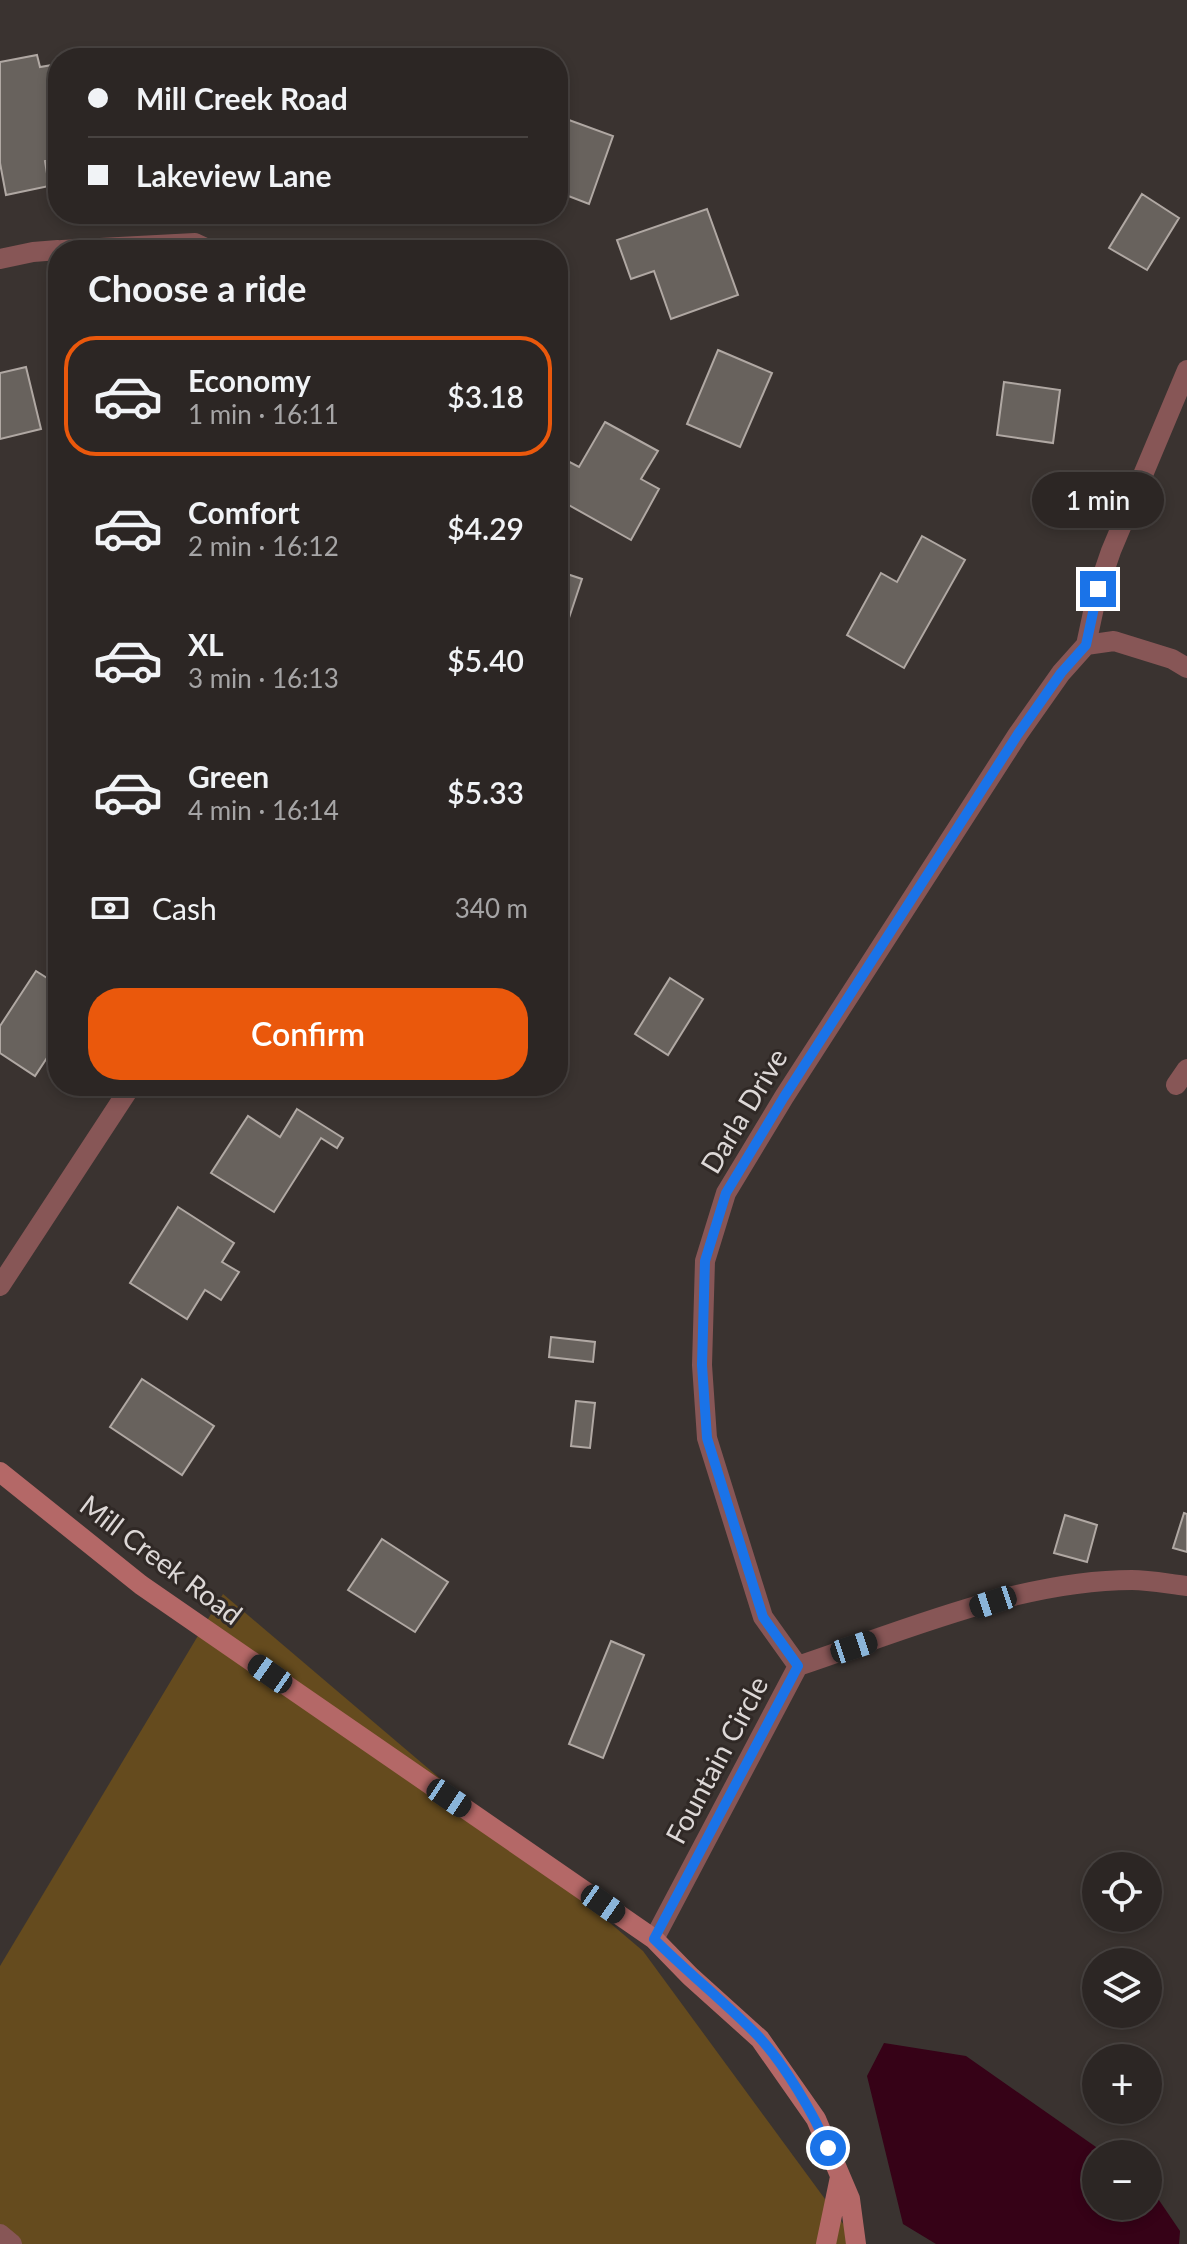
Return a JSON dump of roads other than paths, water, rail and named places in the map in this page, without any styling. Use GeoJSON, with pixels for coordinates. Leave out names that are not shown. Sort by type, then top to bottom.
{"type":"FeatureCollection","features":[{"type":"Feature","properties":{"kind":"street"},"geometry":{"type":"LineString","coordinates":[[0,259],[48,252]]}},
{"type":"Feature","properties":{"kind":"street"},"geometry":{"type":"LineString","coordinates":[[1187,370],[1111,551],[1098,589],[1086,645],[1114,641],[1172,659],[1187,668]]}},
{"type":"Feature","properties":{"kind":"street","name":"Darla Drive"},"geometry":{"type":"LineString","coordinates":[[798,1666],[763,1617],[707,1438],[702,1365],[705,1261],[726,1193],[784,1097],[1018,734],[1061,673],[1086,645]]}},
{"type":"Feature","properties":{"kind":"street"},"geometry":{"type":"LineString","coordinates":[[0,1286],[124,1096]]}},
{"type":"Feature","properties":{"kind":"street","name":"Mill Creek Road"},"geometry":{"type":"LineString","coordinates":[[0,1472],[141,1585],[654,1939],[760,2039],[816,2119],[850,2199],[856,2244]]}},
{"type":"Feature","properties":{"kind":"street","name":"Fountain Circle"},"geometry":{"type":"LineString","coordinates":[[654,1939],[798,1666],[993,1602],[1066,1586],[1133,1580],[1187,1586]]}},
{"type":"Feature","properties":{"kind":"street"},"geometry":{"type":"LineString","coordinates":[[826,2244],[840,2177]]}},
{"type":"Feature","properties":{"kind":"street"},"geometry":{"type":"LineString","coordinates":[[0,2234],[12,2244]]}}]}
